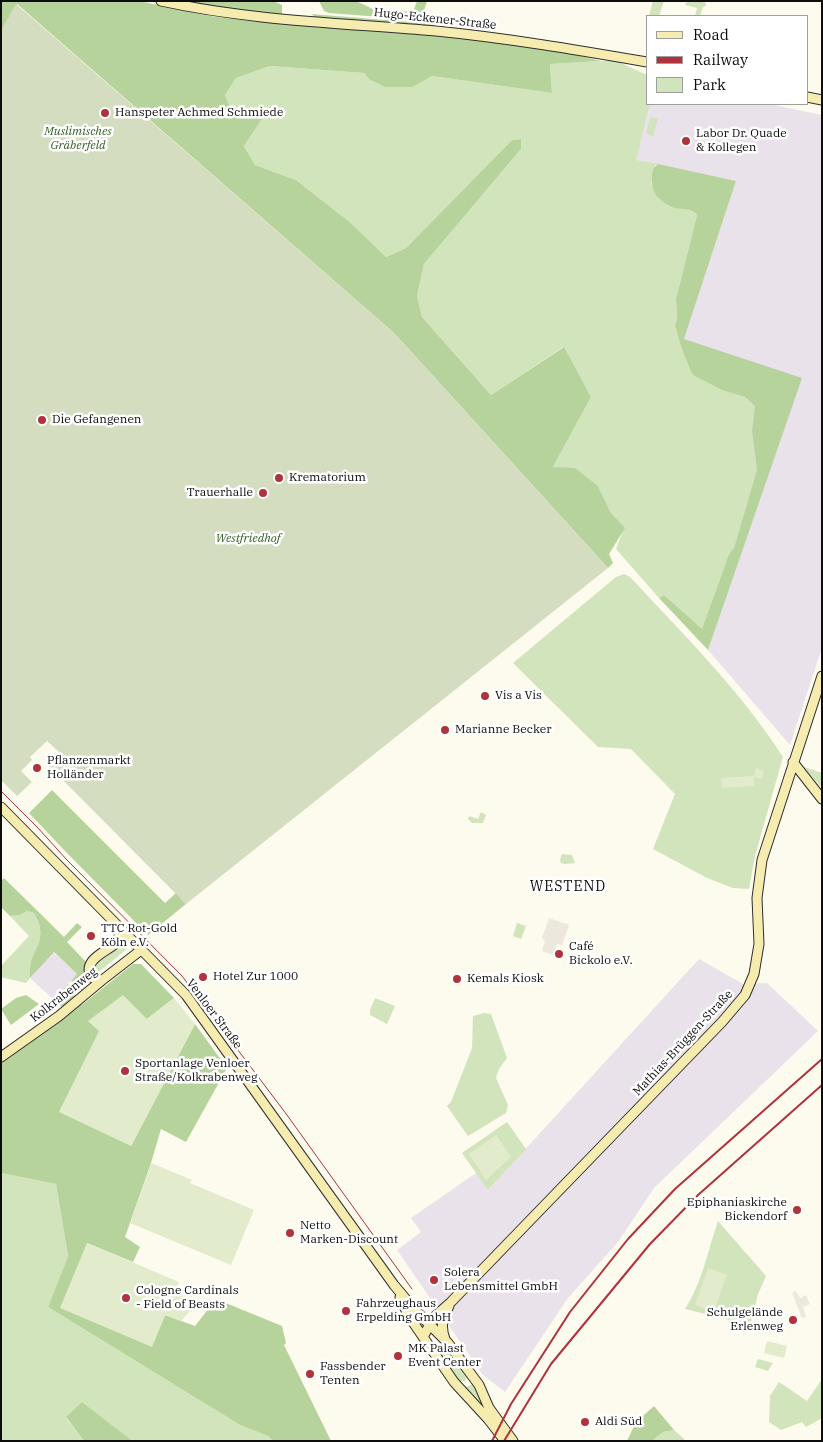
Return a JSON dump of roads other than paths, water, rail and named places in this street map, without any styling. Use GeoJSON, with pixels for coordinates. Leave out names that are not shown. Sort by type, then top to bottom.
{"type":"FeatureCollection","features":[{"type":"Feature","properties":{"kind":"main road","name":"Hugo-Eckener-Straße"},"geometry":{"type":"LineString","coordinates":[[161,1],[231,14],[275,19],[383,26],[546,44],[646,62]]}},
{"type":"Feature","properties":{"kind":"main road"},"geometry":{"type":"LineString","coordinates":[[808,97],[822,100]]}},
{"type":"Feature","properties":{"kind":"main road","name":"Mathias-Brüggen-Straße"},"geometry":{"type":"LineString","coordinates":[[423,1337],[429,1324],[443,1308],[451,1302],[745,996],[754,974],[757,954],[757,898],[762,860],[822,676]]}},
{"type":"Feature","properties":{"kind":"main road"},"geometry":{"type":"LineString","coordinates":[[793,762],[822,799]]}},
{"type":"Feature","properties":{"kind":"main road","name":"Venloer Straße"},"geometry":{"type":"LineString","coordinates":[[1,807],[186,995],[394,1285],[448,1343],[472,1375],[479,1385],[489,1408],[513,1441]]}},
{"type":"Feature","properties":{"kind":"main road"},"geometry":{"type":"LineString","coordinates":[[85,995],[89,968],[94,958],[117,942],[121,930]]}},
{"type":"Feature","properties":{"kind":"main road","name":"Kolkrabenweg"},"geometry":{"type":"LineString","coordinates":[[1,1057],[21,1044],[141,950]]}},
{"type":"Feature","properties":{"kind":"main road"},"geometry":{"type":"LineString","coordinates":[[128,960],[142,960],[154,964]]}},
{"type":"Feature","properties":{"kind":"main road"},"geometry":{"type":"LineString","coordinates":[[89,972],[91,977],[101,981]]}},
{"type":"Feature","properties":{"kind":"main road","name":"Venloer Straße"},"geometry":{"type":"LineString","coordinates":[[394,1285],[408,1315],[454,1382],[488,1419],[504,1441]]}},
{"type":"Feature","properties":{"kind":"main road","name":"Mathias-Brüggen-Straße"},"geometry":{"type":"LineString","coordinates":[[448,1343],[444,1334],[442,1320],[451,1302]]}},
{"type":"Feature","properties":{"kind":"main road"},"geometry":{"type":"LineString","coordinates":[[431,1348],[435,1341],[448,1343]]}},
{"type":"Feature","properties":{"kind":"main road"},"geometry":{"type":"LineString","coordinates":[[454,1382],[460,1385],[468,1384],[472,1375]]}},
{"type":"Feature","properties":{"kind":"tram line"},"geometry":{"type":"LineString","coordinates":[[1,791],[182,976],[287,1115],[412,1289]]}},
{"type":"Feature","properties":{"kind":"railway"},"geometry":{"type":"LineString","coordinates":[[492,1441],[511,1404],[570,1312],[628,1239],[675,1189],[822,1059]]}},
{"type":"Feature","properties":{"kind":"railway"},"geometry":{"type":"LineString","coordinates":[[504,1441],[551,1364],[650,1244],[698,1195],[822,1085]]}},
{"type":"Feature","properties":{"kind":"place","name":"Hanspeter Achmed Schmiede"},"geometry":{"type":"Point","coordinates":[105,113]}},
{"type":"Feature","properties":{"kind":"place","name":"Labor Dr. Quade & Kollegen"},"geometry":{"type":"Point","coordinates":[686,141]}},
{"type":"Feature","properties":{"kind":"place","name":"Die Gefangenen"},"geometry":{"type":"Point","coordinates":[42,420]}},
{"type":"Feature","properties":{"kind":"place","name":"Krematorium"},"geometry":{"type":"Point","coordinates":[279,478]}},
{"type":"Feature","properties":{"kind":"place","name":"Trauerhalle"},"geometry":{"type":"Point","coordinates":[263,493]}},
{"type":"Feature","properties":{"kind":"place","name":"Vis a Vis"},"geometry":{"type":"Point","coordinates":[485,696]}},
{"type":"Feature","properties":{"kind":"place","name":"Marianne Becker"},"geometry":{"type":"Point","coordinates":[445,730]}},
{"type":"Feature","properties":{"kind":"place","name":"Pflanzenmarkt Holländer"},"geometry":{"type":"Point","coordinates":[37,768]}},
{"type":"Feature","properties":{"kind":"place","name":"TTC Rot-Gold Köln e.V."},"geometry":{"type":"Point","coordinates":[91,936]}},
{"type":"Feature","properties":{"kind":"place","name":"Café Bickolo e.V."},"geometry":{"type":"Point","coordinates":[559,954]}},
{"type":"Feature","properties":{"kind":"place","name":"Hotel Zur 1000"},"geometry":{"type":"Point","coordinates":[203,977]}},
{"type":"Feature","properties":{"kind":"place","name":"Kemals Kiosk"},"geometry":{"type":"Point","coordinates":[457,979]}},
{"type":"Feature","properties":{"kind":"place","name":"Sportanlage Venloer Straße/Kolkrabenweg"},"geometry":{"type":"Point","coordinates":[125,1071]}},
{"type":"Feature","properties":{"kind":"place","name":"Epiphaniaskirche Bickendorf"},"geometry":{"type":"Point","coordinates":[797,1210]}},
{"type":"Feature","properties":{"kind":"place","name":"Netto Marken-Discount"},"geometry":{"type":"Point","coordinates":[290,1233]}},
{"type":"Feature","properties":{"kind":"place","name":"Solera Lebensmittel GmbH"},"geometry":{"type":"Point","coordinates":[434,1280]}},
{"type":"Feature","properties":{"kind":"place","name":"Cologne Cardinals - Field of Beasts"},"geometry":{"type":"Point","coordinates":[126,1298]}},
{"type":"Feature","properties":{"kind":"place","name":"Fahrzeughaus Erpelding GmbH"},"geometry":{"type":"Point","coordinates":[346,1311]}},
{"type":"Feature","properties":{"kind":"place","name":"Schulgelände Erlenweg"},"geometry":{"type":"Point","coordinates":[793,1320]}},
{"type":"Feature","properties":{"kind":"place","name":"MK Palast Event Center"},"geometry":{"type":"Point","coordinates":[398,1356]}},
{"type":"Feature","properties":{"kind":"place","name":"Fassbender Tenten"},"geometry":{"type":"Point","coordinates":[310,1374]}},
{"type":"Feature","properties":{"kind":"place","name":"Aldi Süd"},"geometry":{"type":"Point","coordinates":[585,1422]}},
{"type":"Feature","properties":{"kind":"district","name":"WESTEND"},"geometry":{"type":"Point","coordinates":[568,887]}},
{"type":"Feature","properties":{"kind":"park label","name":"Muslimisches Gräberfeld"},"geometry":{"type":"Point","coordinates":[78,139]}},
{"type":"Feature","properties":{"kind":"park label","name":"Westfriedhof"},"geometry":{"type":"Point","coordinates":[248,539]}}]}
